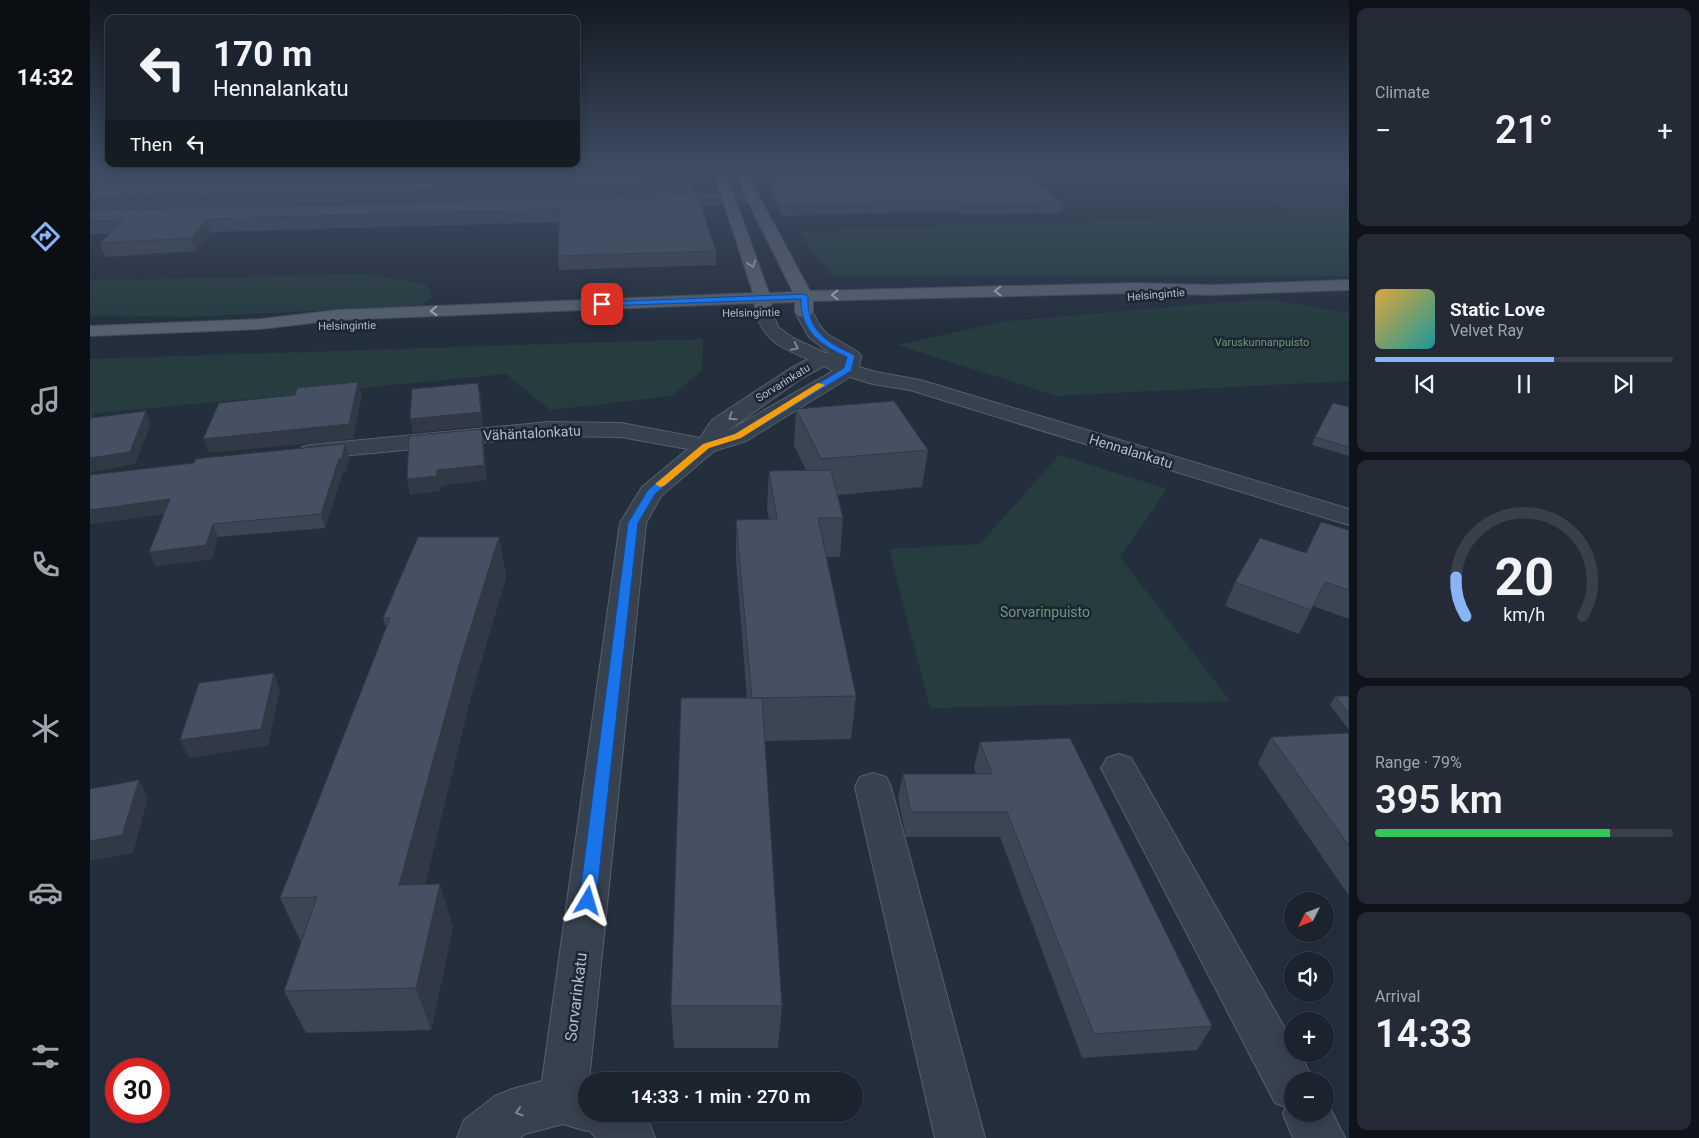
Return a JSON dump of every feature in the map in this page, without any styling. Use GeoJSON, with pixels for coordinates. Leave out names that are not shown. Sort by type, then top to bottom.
{"type":"FeatureCollection","features":[{"type":"Feature","properties":{"kind":"main road"},"geometry":{"type":"LineString","coordinates":[[738,223],[759,283],[763,305]]}},
{"type":"Feature","properties":{"kind":"main road"},"geometry":{"type":"LineString","coordinates":[[765,223],[804,304]]}},
{"type":"Feature","properties":{"kind":"main road","name":"Helsingintie"},"geometry":{"type":"LineString","coordinates":[[90,331],[261,324],[331,328],[582,317],[763,305],[1134,288],[1212,290],[1349,285]]}},
{"type":"Feature","properties":{"kind":"main road","name":"Helsingintie"},"geometry":{"type":"LineString","coordinates":[[804,304],[854,311],[1152,296],[1212,290]]}},
{"type":"Feature","properties":{"kind":"street","name":"Hennalankatu"},"geometry":{"type":"LineString","coordinates":[[804,304],[814,333],[850,363],[873,378],[913,384],[1349,518]]}},
{"type":"Feature","properties":{"kind":"street"},"geometry":{"type":"LineString","coordinates":[[763,305],[770,329],[786,342],[822,359]]}},
{"type":"Feature","properties":{"kind":"street","name":"Sorvarinkatu"},"geometry":{"type":"LineString","coordinates":[[588,1072],[633,523],[651,492],[706,446],[720,425],[795,374],[822,359],[850,363]]}},
{"type":"Feature","properties":{"kind":"street","name":"Sorvarinkatu"},"geometry":{"type":"LineString","coordinates":[[706,446],[738,436],[850,363]]}},
{"type":"Feature","properties":{"kind":"street","name":"Vähäntalonkatu"},"geometry":{"type":"LineString","coordinates":[[286,454],[549,429],[621,430],[706,446]]}},
{"type":"Feature","properties":{"kind":"street"},"geometry":{"type":"LineString","coordinates":[[1119,768],[1284,1072]]}},
{"type":"Feature","properties":{"kind":"street"},"geometry":{"type":"LineString","coordinates":[[873,787],[960,1138]]}},
{"type":"Feature","properties":{"kind":"street"},"geometry":{"type":"LineString","coordinates":[[482,1138],[512,1113],[578,1108]]}},
{"type":"Feature","properties":{"kind":"street"},"geometry":{"type":"LineString","coordinates":[[607,1122],[630,1138]]}},
{"type":"Feature","properties":{"kind":"street"},"geometry":{"type":"LineString","coordinates":[[1312,1122],[1320,1138]]}},
{"type":"Feature","properties":{"kind":"green space"},"geometry":{"type":"Polygon","coordinates":[[[1027,223],[1349,223],[1349,276],[832,276],[797,231],[1027,223]]]}},
{"type":"Feature","properties":{"kind":"green space"},"geometry":{"type":"Polygon","coordinates":[[[365,274],[426,284],[432,297],[418,306],[188,317],[90,315],[90,281],[365,274]]]}},
{"type":"Feature","properties":{"kind":"green space","name":"Varuskunnanpuisto"},"geometry":{"type":"Polygon","coordinates":[[[1265,299],[1349,313],[1349,381],[1057,396],[897,345],[1006,321],[1265,299]]]}},
{"type":"Feature","properties":{"kind":"green space"},"geometry":{"type":"Polygon","coordinates":[[[703,339],[702,370],[672,396],[550,410],[506,374],[90,414],[90,359],[703,339]]]}},
{"type":"Feature","properties":{"kind":"green space","name":"Sorvarinpuisto"},"geometry":{"type":"Polygon","coordinates":[[[1059,455],[1167,489],[1120,557],[1230,701],[930,708],[889,549],[980,544],[1059,455]]]}},
{"type":"Feature","properties":{"kind":"building"},"geometry":{"type":"Polygon","coordinates":[[[120,223],[204,223],[191,238],[100,243],[120,223]]]}},
{"type":"Feature","properties":{"kind":"building"},"geometry":{"type":"Polygon","coordinates":[[[559,223],[707,223],[716,251],[558,256],[559,223]]]}},
{"type":"Feature","properties":{"kind":"building"},"geometry":{"type":"Polygon","coordinates":[[[358,382],[349,424],[203,439],[219,403],[295,395],[297,388],[358,382]]]}},
{"type":"Feature","properties":{"kind":"building"},"geometry":{"type":"Polygon","coordinates":[[[478,383],[481,412],[410,419],[412,389],[478,383]]]}},
{"type":"Feature","properties":{"kind":"building"},"geometry":{"type":"Polygon","coordinates":[[[894,401],[928,450],[821,459],[796,409],[894,401]]]}},
{"type":"Feature","properties":{"kind":"building"},"geometry":{"type":"Polygon","coordinates":[[[1333,403],[1349,407],[1349,447],[1315,437],[1333,403]]]}},
{"type":"Feature","properties":{"kind":"building"},"geometry":{"type":"Polygon","coordinates":[[[146,411],[130,452],[90,458],[90,418],[146,411]]]}},
{"type":"Feature","properties":{"kind":"building"},"geometry":{"type":"Polygon","coordinates":[[[482,429],[484,465],[437,470],[437,476],[407,479],[409,436],[482,429]]]}},
{"type":"Feature","properties":{"kind":"building"},"geometry":{"type":"Polygon","coordinates":[[[345,444],[342,458],[339,459],[321,514],[213,524],[206,545],[149,552],[170,499],[90,510],[90,475],[194,463],[196,459],[345,444]]]}},
{"type":"Feature","properties":{"kind":"building"},"geometry":{"type":"Polygon","coordinates":[[[831,470],[843,518],[818,518],[856,696],[752,698],[736,520],[777,519],[769,471],[831,470]]]}},
{"type":"Feature","properties":{"kind":"building"},"geometry":{"type":"Polygon","coordinates":[[[1321,522],[1349,530],[1349,590],[1325,582],[1311,610],[1235,582],[1260,538],[1306,553],[1321,522]]]}},
{"type":"Feature","properties":{"kind":"building"},"geometry":{"type":"Polygon","coordinates":[[[418,537],[499,537],[461,658],[399,885],[440,884],[416,988],[284,991],[317,897],[280,898],[390,618],[383,618],[418,537]]]}},
{"type":"Feature","properties":{"kind":"building"},"geometry":{"type":"Polygon","coordinates":[[[274,673],[261,729],[180,740],[199,683],[274,673]]]}},
{"type":"Feature","properties":{"kind":"building"},"geometry":{"type":"Polygon","coordinates":[[[1335,696],[1349,696],[1349,714],[1335,696]]]}},
{"type":"Feature","properties":{"kind":"building"},"geometry":{"type":"Polygon","coordinates":[[[681,698],[762,698],[782,1006],[671,1006],[681,698]]]}},
{"type":"Feature","properties":{"kind":"building"},"geometry":{"type":"Polygon","coordinates":[[[1349,733],[1349,846],[1271,737],[1349,733]]]}},
{"type":"Feature","properties":{"kind":"building"},"geometry":{"type":"Polygon","coordinates":[[[1070,738],[1212,1026],[1094,1034],[1007,812],[911,812],[903,774],[992,774],[980,742],[1070,738]]]}},
{"type":"Feature","properties":{"kind":"building"},"geometry":{"type":"Polygon","coordinates":[[[139,780],[122,835],[90,841],[90,789],[139,780]]]}},
{"type":"Feature","properties":{"kind":"slow traffic"},"geometry":{"type":"LineString","coordinates":[[660,484],[706,446],[738,436],[821,385]]}},
{"type":"Feature","properties":{"kind":"route"},"geometry":{"type":"LineString","coordinates":[[588,901],[633,523],[651,492],[706,446],[738,436],[821,384],[848,370],[852,356],[837,350],[814,333],[804,312],[804,296],[602,304]]}}]}
